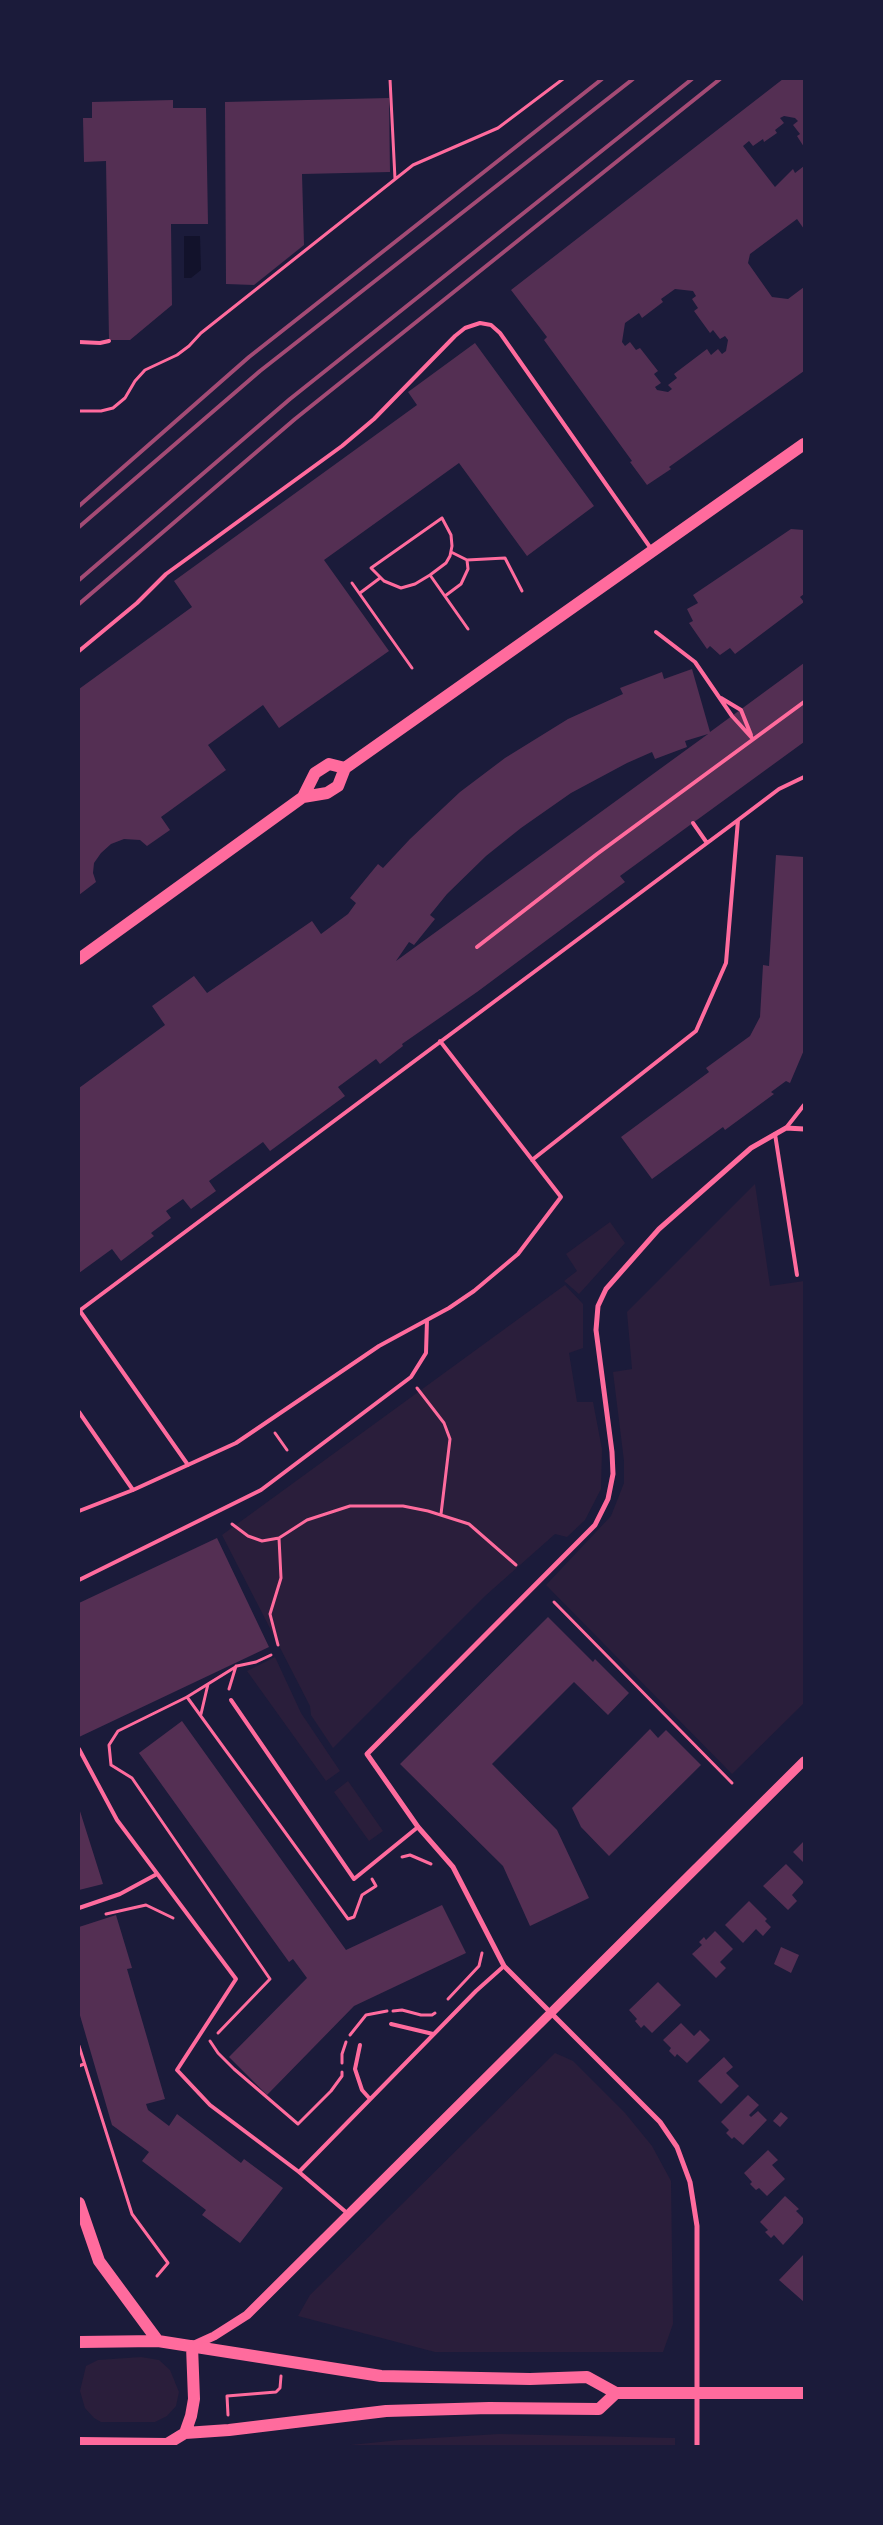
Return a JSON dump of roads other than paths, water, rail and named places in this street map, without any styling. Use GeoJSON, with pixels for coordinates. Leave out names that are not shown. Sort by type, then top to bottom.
{"type":"FeatureCollection","features":[{"type":"Feature","properties":{"kind":"main road"},"geometry":{"type":"LineString","coordinates":[[79,959],[303,797],[328,793],[338,786],[345,768],[804,444]]}},
{"type":"Feature","properties":{"kind":"main road"},"geometry":{"type":"LineString","coordinates":[[303,797],[315,773],[328,764],[345,768]]}},
{"type":"Feature","properties":{"kind":"main road"},"geometry":{"type":"LineString","coordinates":[[79,2203],[99,2262],[158,2341]]}},
{"type":"Feature","properties":{"kind":"main road"},"geometry":{"type":"LineString","coordinates":[[79,2342],[158,2341],[381,2376],[520,2379],[587,2377],[616,2393],[804,2393]]}},
{"type":"Feature","properties":{"kind":"main road"},"geometry":{"type":"LineString","coordinates":[[79,2443],[168,2445],[184,2433],[191,2416],[194,2399],[192,2346]]}},
{"type":"Feature","properties":{"kind":"main road"},"geometry":{"type":"LineString","coordinates":[[184,2433],[230,2430],[386,2411],[489,2408],[599,2409],[616,2393]]}},
{"type":"Feature","properties":{"kind":"street"},"geometry":{"type":"LineString","coordinates":[[697,2446],[697,2226],[690,2182],[677,2147],[660,2122],[504,1966],[452,1867],[418,1827],[367,1754],[595,1524],[608,1500],[612,1474],[612,1452],[596,1330],[598,1306],[606,1289],[659,1229],[751,1148],[786,1128],[804,1129]]}},
{"type":"Feature","properties":{"kind":"street"},"geometry":{"type":"LineString","coordinates":[[192,2346],[214,2336],[247,2315],[553,2013],[804,1761]]}},
{"type":"Feature","properties":{"kind":"lane"},"geometry":{"type":"LineString","coordinates":[[79,651],[137,603],[166,574],[342,446],[374,419],[455,336],[465,328],[480,323],[491,325],[500,333],[653,551]]}},
{"type":"Feature","properties":{"kind":"lane"},"geometry":{"type":"LineString","coordinates":[[79,342],[100,343],[109,341]]}},
{"type":"Feature","properties":{"kind":"lane"},"geometry":{"type":"LineString","coordinates":[[656,632],[695,662],[719,697],[752,738]]}},
{"type":"Feature","properties":{"kind":"lane"},"geometry":{"type":"LineString","coordinates":[[719,697],[741,710],[752,738]]}},
{"type":"Feature","properties":{"kind":"lane"},"geometry":{"type":"LineString","coordinates":[[477,947],[752,738],[804,702]]}},
{"type":"Feature","properties":{"kind":"lane"},"geometry":{"type":"LineString","coordinates":[[188,1465],[79,1311],[738,820],[779,790],[804,776]]}},
{"type":"Feature","properties":{"kind":"lane"},"geometry":{"type":"LineString","coordinates":[[532,1160],[696,1031],[726,963],[738,820]]}},
{"type":"Feature","properties":{"kind":"lane"},"geometry":{"type":"LineString","coordinates":[[693,822],[707,843]]}},
{"type":"Feature","properties":{"kind":"lane"},"geometry":{"type":"LineString","coordinates":[[79,1511],[132,1490],[236,1443],[380,1346],[474,1291],[518,1254],[560,1197],[440,1041]]}},
{"type":"Feature","properties":{"kind":"lane"},"geometry":{"type":"LineString","coordinates":[[786,1128],[804,1105]]}},
{"type":"Feature","properties":{"kind":"lane"},"geometry":{"type":"LineString","coordinates":[[775,1134],[797,1275]]}},
{"type":"Feature","properties":{"kind":"lane"},"geometry":{"type":"LineString","coordinates":[[79,1580],[261,1490],[411,1377],[426,1354],[426,1320]]}},
{"type":"Feature","properties":{"kind":"lane"},"geometry":{"type":"LineString","coordinates":[[79,1412],[132,1490]]}},
{"type":"Feature","properties":{"kind":"lane"},"geometry":{"type":"LineString","coordinates":[[231,1700],[354,1878],[418,1827]]}},
{"type":"Feature","properties":{"kind":"lane"},"geometry":{"type":"LineString","coordinates":[[79,1749],[117,1820],[236,1979],[177,2070],[210,2106],[299,2172],[348,2215]]}},
{"type":"Feature","properties":{"kind":"lane"},"geometry":{"type":"LineString","coordinates":[[79,1908],[120,1894],[157,1874]]}},
{"type":"Feature","properties":{"kind":"lane"},"geometry":{"type":"LineString","coordinates":[[299,2172],[433,2034],[504,1966]]}},
{"type":"Feature","properties":{"kind":"lane"},"geometry":{"type":"LineString","coordinates":[[390,2024],[433,2034]]}},
{"type":"Feature","properties":{"kind":"lane"},"geometry":{"type":"LineString","coordinates":[[360,2045],[355,2069],[362,2090],[370,2099]]}},
{"type":"Feature","properties":{"kind":"railway"},"geometry":{"type":"LineString","coordinates":[[79,506],[249,357],[602,79]]}},
{"type":"Feature","properties":{"kind":"railway"},"geometry":{"type":"LineString","coordinates":[[79,527],[260,371],[633,79]]}},
{"type":"Feature","properties":{"kind":"railway"},"geometry":{"type":"LineString","coordinates":[[79,580],[290,399],[692,79]]}},
{"type":"Feature","properties":{"kind":"railway"},"geometry":{"type":"LineString","coordinates":[[79,604],[295,419],[720,79]]}}]}
